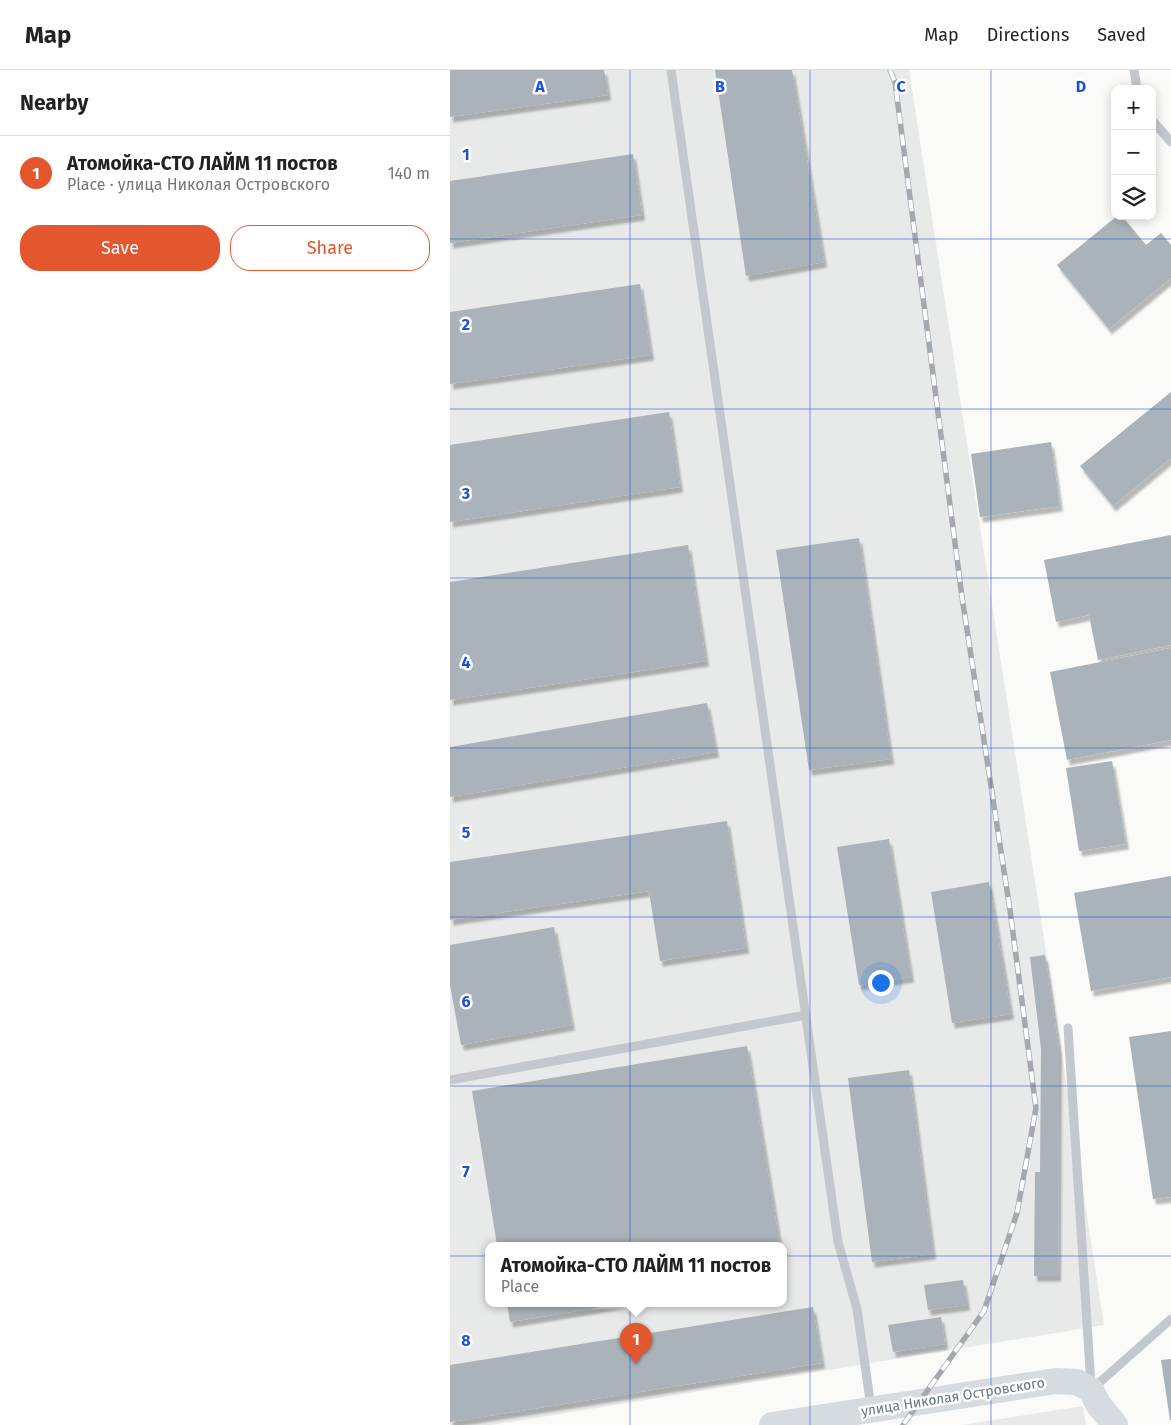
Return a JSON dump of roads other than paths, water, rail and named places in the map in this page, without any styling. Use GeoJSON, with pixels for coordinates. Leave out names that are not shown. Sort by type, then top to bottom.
{"type":"FeatureCollection","features":[{"type":"Feature","properties":{"kind":"street","name":"улица Николая Островского"},"geometry":{"type":"LineString","coordinates":[[772,1425],[804,1422],[872,1409],[1056,1381],[1078,1382],[1091,1390]]}},
{"type":"Feature","properties":{"kind":"street"},"geometry":{"type":"LineString","coordinates":[[1091,1390],[1098,1404],[1115,1425]]}},
{"type":"Feature","properties":{"kind":"lane"},"geometry":{"type":"LineString","coordinates":[[671,70],[838,1242],[857,1309],[872,1409]]}},
{"type":"Feature","properties":{"kind":"lane"},"geometry":{"type":"LineString","coordinates":[[1134,70],[1136,85]]}},
{"type":"Feature","properties":{"kind":"lane"},"geometry":{"type":"LineString","coordinates":[[1156,125],[1171,142]]}},
{"type":"Feature","properties":{"kind":"lane"},"geometry":{"type":"LineString","coordinates":[[450,1080],[806,1015]]}},
{"type":"Feature","properties":{"kind":"lane"},"geometry":{"type":"LineString","coordinates":[[1068,1028],[1091,1390]]}},
{"type":"Feature","properties":{"kind":"lane"},"geometry":{"type":"LineString","coordinates":[[1091,1390],[1171,1319]]}},
{"type":"Feature","properties":{"kind":"railway"},"geometry":{"type":"LineString","coordinates":[[890,70],[895,82],[962,597],[1010,910],[1036,1108],[1017,1213],[984,1311],[903,1425]]}},
{"type":"Feature","properties":{"kind":"place","name":"Атомойка-СТО ЛАЙМ 11 постов"},"geometry":{"type":"Point","coordinates":[636,1364]}}]}
